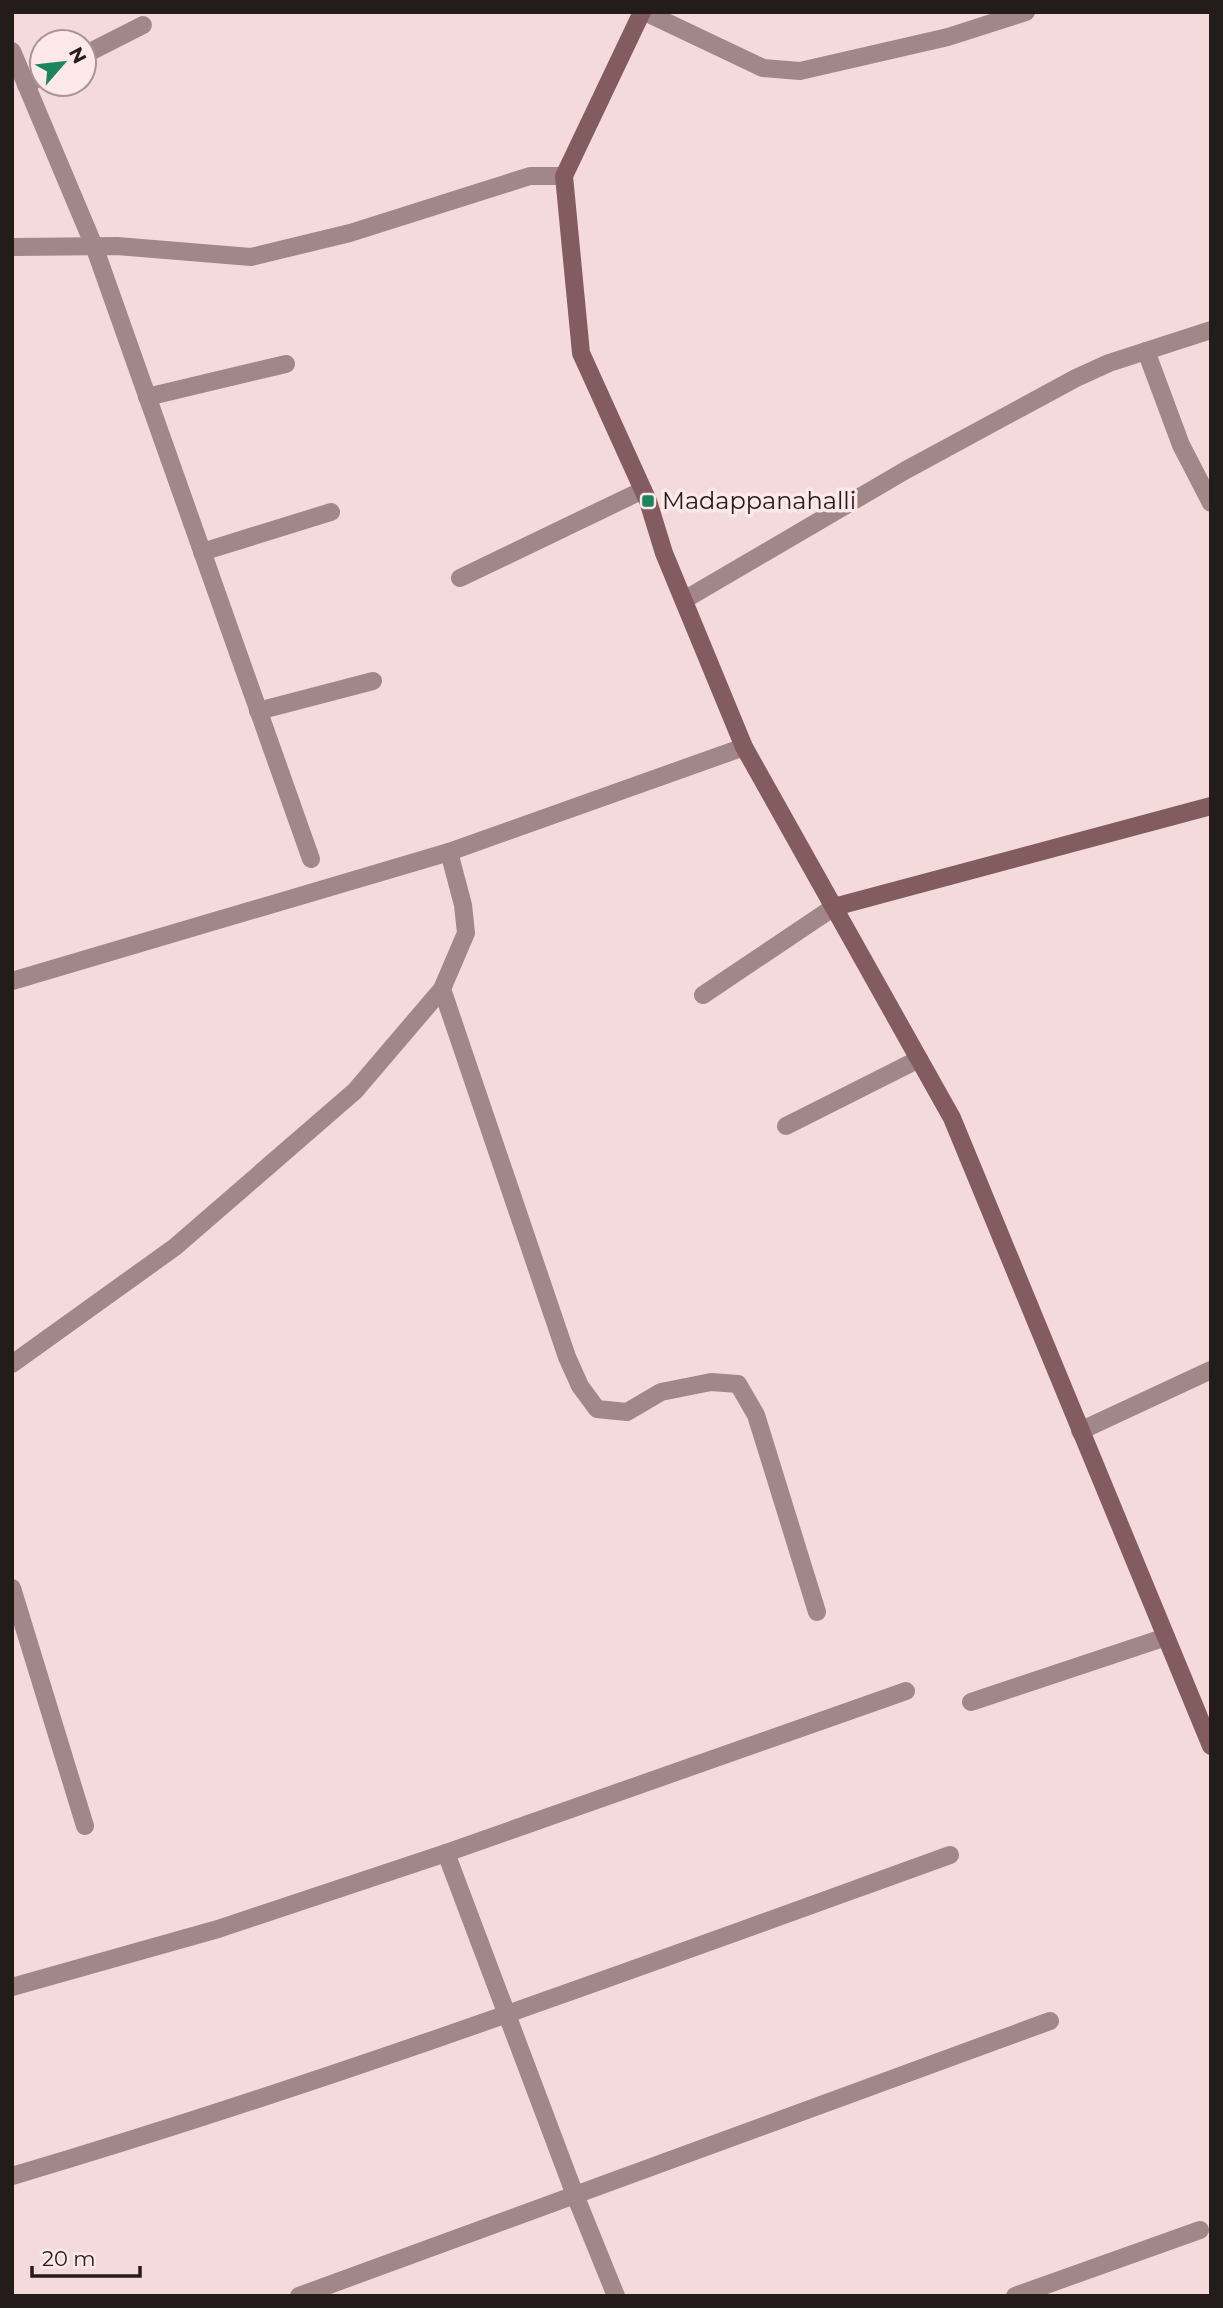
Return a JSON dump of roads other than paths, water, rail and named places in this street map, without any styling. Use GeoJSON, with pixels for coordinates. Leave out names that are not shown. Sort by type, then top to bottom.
{"type":"FeatureCollection","features":[{"type":"Feature","properties":{"kind":"main road"},"geometry":{"type":"LineString","coordinates":[[644,12],[564,176],[582,353],[643,490],[664,553],[744,747],[952,1118],[1211,1746]]}},
{"type":"Feature","properties":{"kind":"main road"},"geometry":{"type":"LineString","coordinates":[[834,907],[1211,806]]}},
{"type":"Feature","properties":{"kind":"street"},"geometry":{"type":"LineString","coordinates":[[644,12],[763,68],[800,71],[948,37],[1026,12]]}},
{"type":"Feature","properties":{"kind":"street"},"geometry":{"type":"LineString","coordinates":[[98,48],[143,25]]}},
{"type":"Feature","properties":{"kind":"street"},"geometry":{"type":"LineString","coordinates":[[12,51],[28,72]]}},
{"type":"Feature","properties":{"kind":"street"},"geometry":{"type":"LineString","coordinates":[[41,98],[311,859]]}},
{"type":"Feature","properties":{"kind":"street"},"geometry":{"type":"LineString","coordinates":[[12,247],[117,246],[251,257],[350,233],[530,176],[564,176]]}},
{"type":"Feature","properties":{"kind":"street"},"geometry":{"type":"LineString","coordinates":[[684,600],[906,470],[1028,404],[1109,363],[1211,330]]}},
{"type":"Feature","properties":{"kind":"street"},"geometry":{"type":"LineString","coordinates":[[1146,351],[1181,445],[1211,503]]}},
{"type":"Feature","properties":{"kind":"street"},"geometry":{"type":"LineString","coordinates":[[147,397],[286,364]]}},
{"type":"Feature","properties":{"kind":"street"},"geometry":{"type":"LineString","coordinates":[[460,578],[643,490]]}},
{"type":"Feature","properties":{"kind":"street"},"geometry":{"type":"LineString","coordinates":[[202,552],[331,512]]}},
{"type":"Feature","properties":{"kind":"street"},"geometry":{"type":"LineString","coordinates":[[258,711],[373,681]]}},
{"type":"Feature","properties":{"kind":"street"},"geometry":{"type":"LineString","coordinates":[[12,981],[449,852],[744,747]]}},
{"type":"Feature","properties":{"kind":"street"},"geometry":{"type":"LineString","coordinates":[[12,1364],[175,1247],[325,1117],[355,1090],[442,989],[466,933],[463,905],[449,852]]}},
{"type":"Feature","properties":{"kind":"street"},"geometry":{"type":"LineString","coordinates":[[703,995],[834,907]]}},
{"type":"Feature","properties":{"kind":"street"},"geometry":{"type":"LineString","coordinates":[[442,989],[567,1357],[580,1386],[597,1409],[627,1412],[661,1392],[711,1382],[738,1384],[756,1415],[817,1612]]}},
{"type":"Feature","properties":{"kind":"street"},"geometry":{"type":"LineString","coordinates":[[786,1126],[919,1059]]}},
{"type":"Feature","properties":{"kind":"street"},"geometry":{"type":"LineString","coordinates":[[1080,1430],[1211,1370]]}},
{"type":"Feature","properties":{"kind":"street"},"geometry":{"type":"LineString","coordinates":[[12,1588],[85,1826]]}},
{"type":"Feature","properties":{"kind":"street"},"geometry":{"type":"LineString","coordinates":[[971,1702],[1166,1637]]}},
{"type":"Feature","properties":{"kind":"street"},"geometry":{"type":"LineString","coordinates":[[12,1987],[219,1929],[446,1853],[906,1691]]}},
{"type":"Feature","properties":{"kind":"street"},"geometry":{"type":"LineString","coordinates":[[446,1853],[616,2296]]}},
{"type":"Feature","properties":{"kind":"street"},"geometry":{"type":"LineString","coordinates":[[12,2176],[137,2139],[507,2015],[950,1855]]}},
{"type":"Feature","properties":{"kind":"street"},"geometry":{"type":"LineString","coordinates":[[299,2296],[1050,2021]]}},
{"type":"Feature","properties":{"kind":"street"},"geometry":{"type":"LineString","coordinates":[[1015,2296],[1200,2230]]}},
{"type":"Feature","properties":{"kind":"place","name":"Madappanahalli"},"geometry":{"type":"Point","coordinates":[648,501]}}]}
